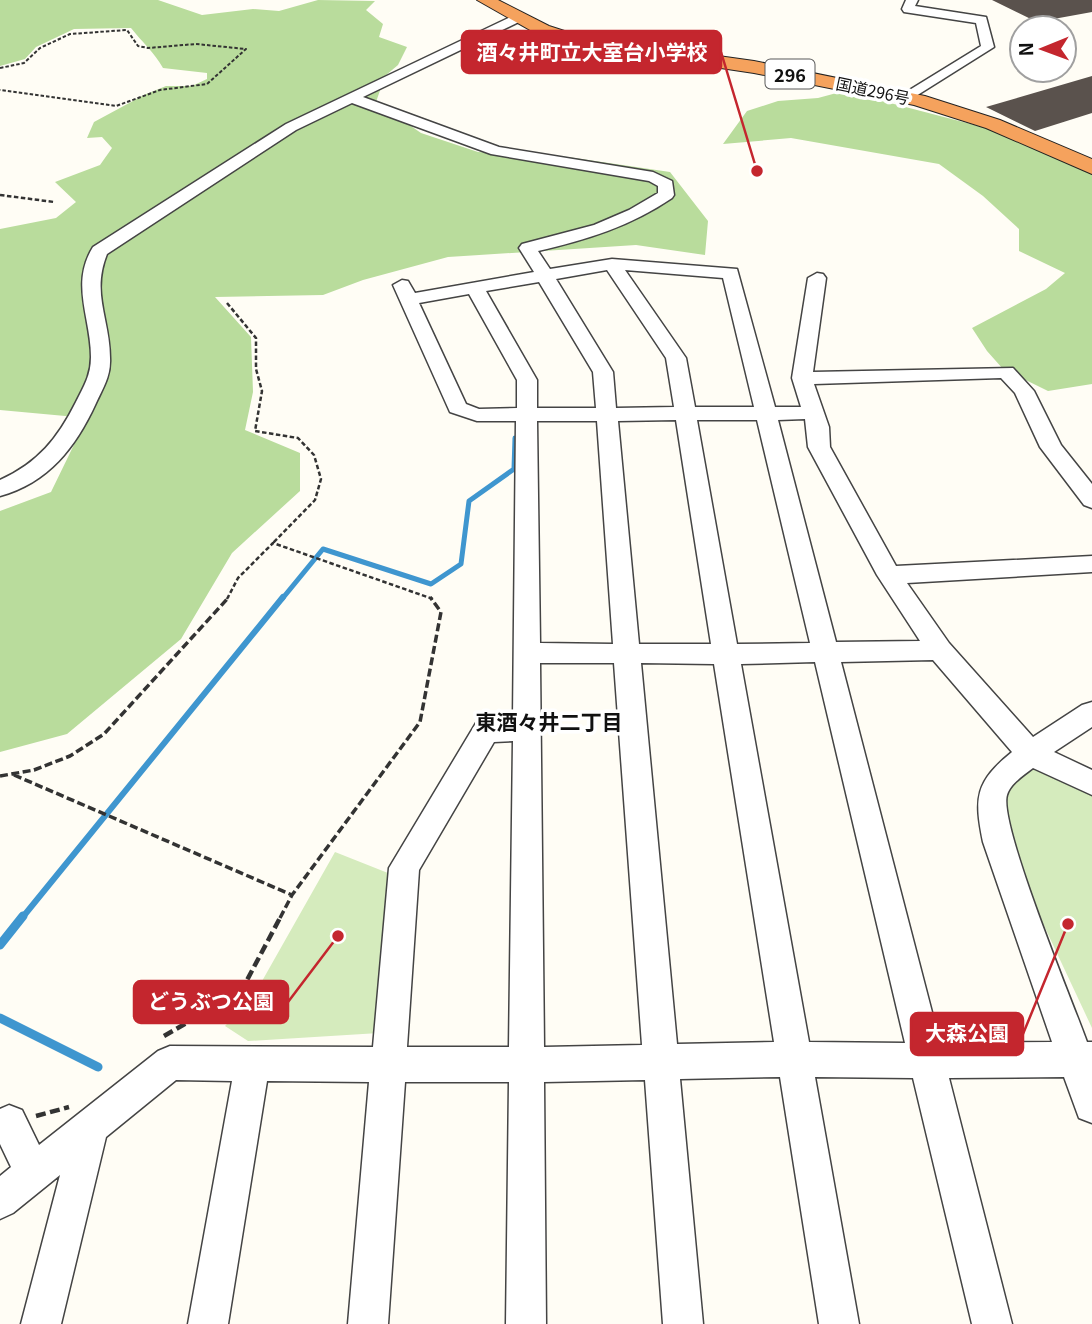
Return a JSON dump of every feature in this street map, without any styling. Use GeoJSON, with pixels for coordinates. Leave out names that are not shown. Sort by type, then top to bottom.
{"type":"FeatureCollection","features":[{"type":"Feature","properties":{"kind":"highway","name":"国道296号"},"geometry":{"type":"LineString","coordinates":[[485,0],[557,36],[602,47],[754,67],[908,97],[993,124],[1092,167]]}},
{"type":"Feature","properties":{"kind":"street"},"geometry":{"type":"LineString","coordinates":[[908,97],[988,47],[982,20],[908,9],[912,0]]}},
{"type":"Feature","properties":{"kind":"street"},"geometry":{"type":"LineString","coordinates":[[0,489],[43,467],[71,436],[100,373],[97,335],[88,286],[93,263],[99,251],[291,127],[519,18]]}},
{"type":"Feature","properties":{"kind":"street"},"geometry":{"type":"LineString","coordinates":[[352,98],[496,151],[653,177],[666,184],[666,195],[643,212],[606,227],[528,248],[603,372],[683,1324]]}},
{"type":"Feature","properties":{"kind":"street"},"geometry":{"type":"LineString","coordinates":[[612,264],[676,358],[839,1324]]}},
{"type":"Feature","properties":{"kind":"street"},"geometry":{"type":"LineString","coordinates":[[814,413],[764,412],[607,412],[477,415],[457,408],[405,291],[475,288],[612,264],[731,273],[764,412],[992,1324]]}},
{"type":"Feature","properties":{"kind":"street"},"geometry":{"type":"LineString","coordinates":[[817,278],[802,378],[814,413],[819,447],[889,575],[940,650],[1030,754],[1092,783]]}},
{"type":"Feature","properties":{"kind":"street"},"geometry":{"type":"LineString","coordinates":[[475,288],[527,380],[526,1324]]}},
{"type":"Feature","properties":{"kind":"street"},"geometry":{"type":"LineString","coordinates":[[802,378],[1006,372],[1024,391],[1051,447],[1092,500]]}},
{"type":"Feature","properties":{"kind":"street"},"geometry":{"type":"LineString","coordinates":[[889,575],[1092,564]]}},
{"type":"Feature","properties":{"kind":"street"},"geometry":{"type":"LineString","coordinates":[[526,653],[625,655],[940,650]]}},
{"type":"Feature","properties":{"kind":"street"},"geometry":{"type":"LineString","coordinates":[[1092,713],[1030,754],[994,789],[992,813],[998,842],[1084,1059],[1092,1105]]}},
{"type":"Feature","properties":{"kind":"street"},"geometry":{"type":"LineString","coordinates":[[368,1324],[404,868],[486,731],[527,729]]}},
{"type":"Feature","properties":{"kind":"street"},"geometry":{"type":"LineString","coordinates":[[0,1199],[33,1171],[83,1116],[170,1063],[251,1066],[389,1063],[526,1065],[796,1059],[1084,1059]]}},
{"type":"Feature","properties":{"kind":"street"},"geometry":{"type":"LineString","coordinates":[[208,1324],[251,1066]]}},
{"type":"Feature","properties":{"kind":"street"},"geometry":{"type":"LineString","coordinates":[[41,1324],[83,1116]]}},
{"type":"Feature","properties":{"kind":"street"},"geometry":{"type":"LineString","coordinates":[[9,1123],[33,1171]]}},
{"type":"Feature","properties":{"kind":"path"},"geometry":{"type":"LineString","coordinates":[[0,68],[24,63],[40,48],[70,34],[115,29],[127,30],[141,47],[196,44],[246,49],[207,84],[160,90],[116,106],[0,90]]}},
{"type":"Feature","properties":{"kind":"path"},"geometry":{"type":"LineString","coordinates":[[0,195],[54,202]]}},
{"type":"Feature","properties":{"kind":"path"},"geometry":{"type":"LineString","coordinates":[[0,776],[34,769],[70,756],[104,734],[231,594],[238,578],[315,499],[321,479],[314,455],[298,438],[255,431],[262,391],[256,369],[257,338],[227,303]]}},
{"type":"Feature","properties":{"kind":"path"},"geometry":{"type":"LineString","coordinates":[[161,1037],[221,1003],[246,982],[292,895],[420,722],[441,612],[432,598],[274,543],[270,546]]}},
{"type":"Feature","properties":{"kind":"path"},"geometry":{"type":"LineString","coordinates":[[12,774],[292,895]]}},
{"type":"Feature","properties":{"kind":"path"},"geometry":{"type":"LineString","coordinates":[[9,1123],[83,1116]]}},
{"type":"Feature","properties":{"kind":"green space"},"geometry":{"type":"Polygon","coordinates":[[[0,0],[158,0],[202,15],[253,9],[279,11],[318,0],[375,1],[366,10],[383,24],[379,37],[407,47],[398,65],[385,76],[376,102],[421,133],[478,152],[568,157],[670,172],[708,221],[705,255],[636,245],[448,257],[363,280],[323,295],[215,297],[251,337],[253,392],[245,430],[300,453],[300,491],[232,553],[181,639],[67,734],[0,752],[0,511],[51,492],[87,418],[0,410],[0,229],[56,218],[76,202],[55,182],[100,165],[112,148],[102,137],[87,138],[94,122],[166,86],[192,86],[207,79],[207,73],[163,68],[131,28],[74,29],[36,47],[25,59],[0,66],[0,0]]]}},
{"type":"Feature","properties":{"kind":"green space"},"geometry":{"type":"Polygon","coordinates":[[[844,91],[990,129],[1092,171],[1092,384],[1048,391],[1003,369],[987,351],[972,328],[1046,289],[1065,273],[1019,251],[1019,229],[983,196],[939,164],[791,138],[723,144],[747,111],[778,101],[818,98],[844,91]]]}},
{"type":"Feature","properties":{"kind":"green space"},"geometry":{"type":"Polygon","coordinates":[[[1030,754],[1092,783],[1092,1028],[995,821],[994,789],[1030,754]]]}},
{"type":"Feature","properties":{"kind":"green space"},"geometry":{"type":"Polygon","coordinates":[[[335,852],[393,875],[379,1033],[248,1041],[225,1026],[253,997],[335,852]]]}},
{"type":"Feature","properties":{"kind":"building"},"geometry":{"type":"Polygon","coordinates":[[[992,0],[1092,0],[1092,12],[1078,15],[1021,14],[992,0]]]}},
{"type":"Feature","properties":{"kind":"building"},"geometry":{"type":"Polygon","coordinates":[[[1092,76],[1092,113],[1035,131],[986,107],[1065,84],[1078,84],[1078,80],[1092,76]]]}},
{"type":"Feature","properties":{"kind":"waterway"},"geometry":{"type":"LineString","coordinates":[[282,599],[323,549],[431,584],[461,564],[469,501],[514,469],[515,438]]}},
{"type":"Feature","properties":{"kind":"waterway"},"geometry":{"type":"LineString","coordinates":[[22,918],[283,597]]}},
{"type":"Feature","properties":{"kind":"waterway"},"geometry":{"type":"LineString","coordinates":[[0,945],[23,916]]}},
{"type":"Feature","properties":{"kind":"waterway"},"geometry":{"type":"LineString","coordinates":[[0,1018],[98,1067]]}},
{"type":"Feature","properties":{"kind":"place","name":"酒々井町立大室台小学校"},"geometry":{"type":"Point","coordinates":[757,171]}},
{"type":"Feature","properties":{"kind":"place","name":"大森公園"},"geometry":{"type":"Point","coordinates":[1068,924]}},
{"type":"Feature","properties":{"kind":"place","name":"どうぶつ公園"},"geometry":{"type":"Point","coordinates":[338,936]}},
{"type":"Feature","properties":{"kind":"district","name":"東酒々井二丁目"},"geometry":{"type":"Point","coordinates":[549,721]}}]}
